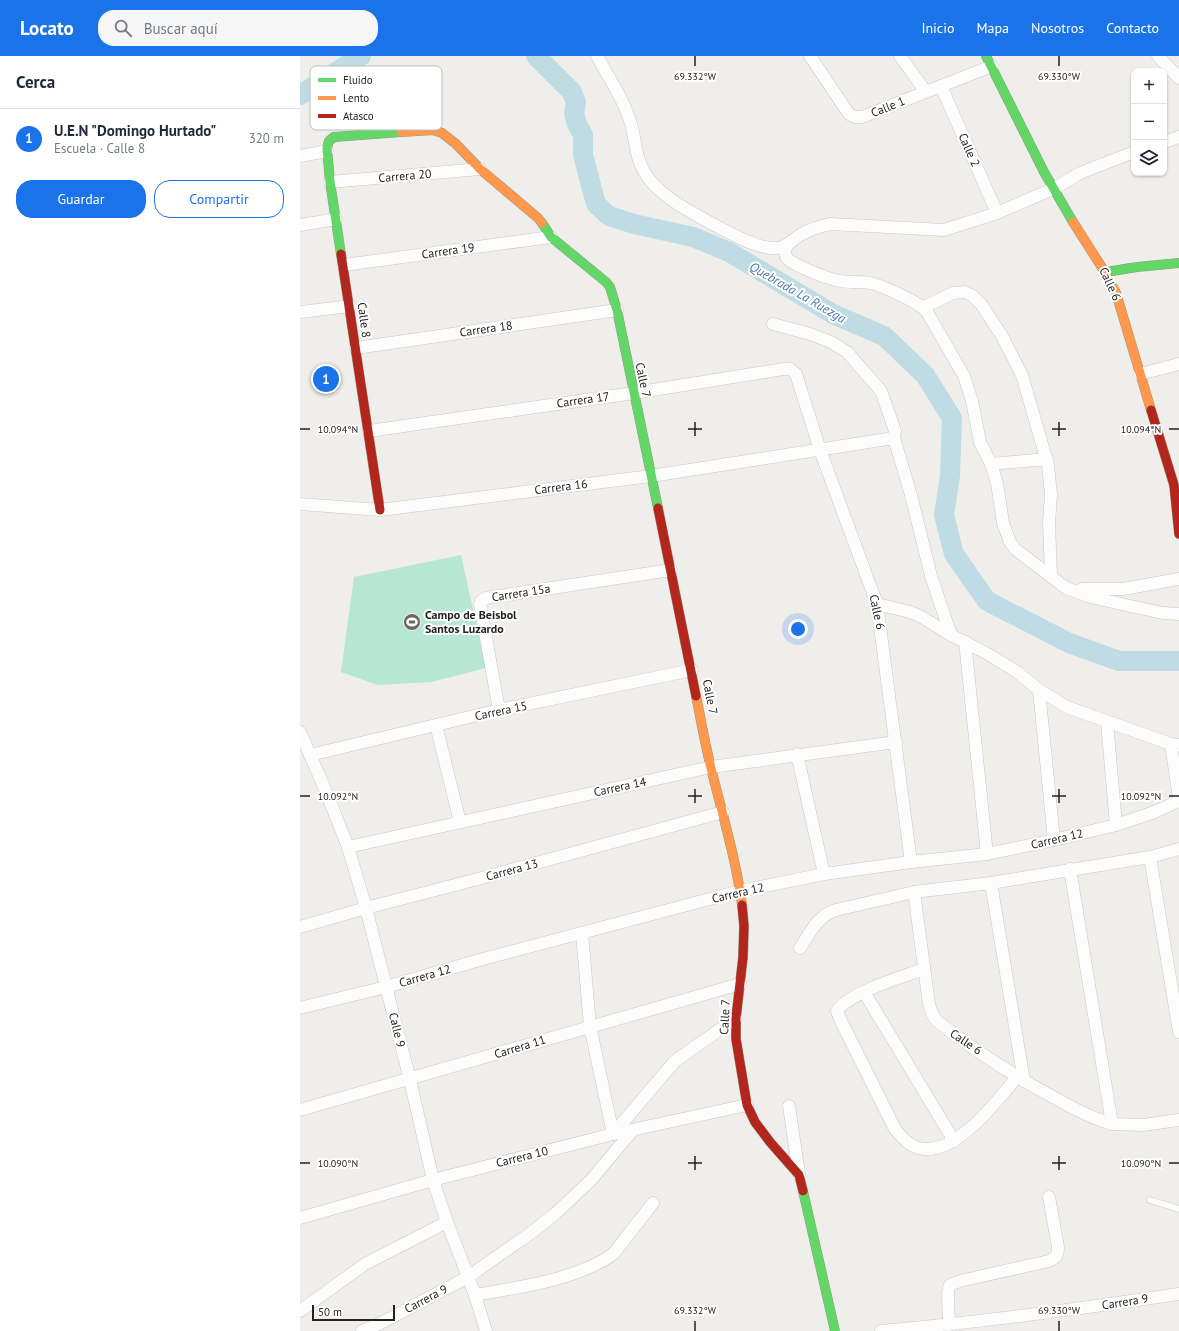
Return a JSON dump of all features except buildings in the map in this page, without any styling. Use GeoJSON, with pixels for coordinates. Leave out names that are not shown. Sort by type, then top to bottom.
{"type":"FeatureCollection","features":[{"type":"Feature","properties":{"kind":"street"},"geometry":{"type":"LineString","coordinates":[[597,56],[623,104],[631,124],[638,159],[645,173],[662,193],[703,219],[746,240],[768,248],[777,248],[788,244],[802,234],[823,225],[831,224],[944,230],[997,213],[1053,189],[1080,172],[1131,153]]}},
{"type":"Feature","properties":{"kind":"street","name":"Calle 1"},"geometry":{"type":"LineString","coordinates":[[810,56],[850,114],[855,118],[862,117],[941,86],[989,61]]}},
{"type":"Feature","properties":{"kind":"street"},"geometry":{"type":"LineString","coordinates":[[900,56],[926,92]]}},
{"type":"Feature","properties":{"kind":"street"},"geometry":{"type":"LineString","coordinates":[[1158,56],[1179,78]]}},
{"type":"Feature","properties":{"kind":"street","name":"Calle 6"},"geometry":{"type":"LineString","coordinates":[[989,61],[1053,189],[1106,272],[1118,299],[1140,374],[1176,481],[1179,534]]}},
{"type":"Feature","properties":{"kind":"street","name":"Calle 2"},"geometry":{"type":"LineString","coordinates":[[941,86],[997,213]]}},
{"type":"Feature","properties":{"kind":"street","name":"Calle 7"},"geometry":{"type":"LineString","coordinates":[[327,151],[329,141],[334,137],[433,130],[442,133],[456,144],[480,169],[538,218],[551,237],[606,282],[610,287],[617,310],[711,767],[723,812],[740,891],[744,941],[736,1018],[736,1039],[747,1105],[755,1122],[799,1175],[835,1331]]}},
{"type":"Feature","properties":{"kind":"street"},"geometry":{"type":"LineString","coordinates":[[1167,141],[1179,137]]}},
{"type":"Feature","properties":{"kind":"street"},"geometry":{"type":"LineString","coordinates":[[300,156],[327,151]]}},
{"type":"Feature","properties":{"kind":"street","name":"Calle 8"},"geometry":{"type":"LineString","coordinates":[[327,151],[330,182],[344,265],[380,510]]}},
{"type":"Feature","properties":{"kind":"street","name":"Carrera 20"},"geometry":{"type":"LineString","coordinates":[[330,182],[480,169]]}},
{"type":"Feature","properties":{"kind":"street"},"geometry":{"type":"LineString","coordinates":[[300,225],[336,219]]}},
{"type":"Feature","properties":{"kind":"street","name":"Carrera 19"},"geometry":{"type":"LineString","coordinates":[[344,265],[551,237]]}},
{"type":"Feature","properties":{"kind":"street"},"geometry":{"type":"LineString","coordinates":[[788,244],[784,250],[786,256],[791,262],[832,280],[878,285],[924,307],[951,351],[964,376],[972,401],[980,442],[991,464],[1000,497],[1003,522],[1010,542],[1015,549],[1066,588],[1091,597],[1130,606],[1163,613],[1179,614]]}},
{"type":"Feature","properties":{"kind":"street"},"geometry":{"type":"LineString","coordinates":[[1106,272],[1179,263]]}},
{"type":"Feature","properties":{"kind":"street"},"geometry":{"type":"LineString","coordinates":[[924,307],[953,292],[965,292],[973,296],[981,304],[1002,336],[1022,375],[1047,459],[1051,494],[1049,523],[1051,576]]}},
{"type":"Feature","properties":{"kind":"street"},"geometry":{"type":"LineString","coordinates":[[300,312],[350,306]]}},
{"type":"Feature","properties":{"kind":"street","name":"Carrera 18"},"geometry":{"type":"LineString","coordinates":[[356,348],[617,310]]}},
{"type":"Feature","properties":{"kind":"street"},"geometry":{"type":"LineString","coordinates":[[774,324],[810,334],[831,342],[848,352],[881,391],[894,425],[894,438],[911,495],[931,576],[951,635]]}},
{"type":"Feature","properties":{"kind":"street"},"geometry":{"type":"LineString","coordinates":[[1140,374],[1179,364]]}},
{"type":"Feature","properties":{"kind":"street","name":"Carrera 17"},"geometry":{"type":"LineString","coordinates":[[369,431],[634,393],[784,369],[790,369],[796,374]]}},
{"type":"Feature","properties":{"kind":"street","name":"Calle 6"},"geometry":{"type":"LineString","coordinates":[[796,374],[820,450],[878,604],[911,862]]}},
{"type":"Feature","properties":{"kind":"street","name":"Carrera 16"},"geometry":{"type":"LineString","coordinates":[[300,504],[380,510],[651,476],[894,438]]}},
{"type":"Feature","properties":{"kind":"street"},"geometry":{"type":"LineString","coordinates":[[991,464],[1047,459]]}},
{"type":"Feature","properties":{"kind":"street","name":"Carrera 15a"},"geometry":{"type":"LineString","coordinates":[[499,710],[480,604],[481,600],[671,570]]}},
{"type":"Feature","properties":{"kind":"street"},"geometry":{"type":"LineString","coordinates":[[1066,588],[1090,590],[1123,589],[1179,579]]}},
{"type":"Feature","properties":{"kind":"street"},"geometry":{"type":"LineString","coordinates":[[878,604],[920,616],[951,635],[988,654],[1017,672],[1039,690],[1067,707],[1175,745],[1179,800]]}},
{"type":"Feature","properties":{"kind":"street"},"geometry":{"type":"LineString","coordinates":[[965,642],[987,854]]}},
{"type":"Feature","properties":{"kind":"street","name":"Carrera 15"},"geometry":{"type":"LineString","coordinates":[[310,755],[499,710],[692,670]]}},
{"type":"Feature","properties":{"kind":"street"},"geometry":{"type":"LineString","coordinates":[[1039,690],[1054,840]]}},
{"type":"Feature","properties":{"kind":"street"},"geometry":{"type":"LineString","coordinates":[[1107,722],[1116,825]]}},
{"type":"Feature","properties":{"kind":"street"},"geometry":{"type":"LineString","coordinates":[[436,725],[460,822]]}},
{"type":"Feature","properties":{"kind":"street","name":"Calle 9"},"geometry":{"type":"LineString","coordinates":[[300,732],[348,847],[366,908],[410,1080],[433,1180],[447,1222],[475,1295],[486,1331]]}},
{"type":"Feature","properties":{"kind":"street","name":"Carrera 14"},"geometry":{"type":"LineString","coordinates":[[348,847],[711,767],[797,754],[896,742]]}},
{"type":"Feature","properties":{"kind":"street"},"geometry":{"type":"LineString","coordinates":[[797,754],[824,874]]}},
{"type":"Feature","properties":{"kind":"street","name":"Carrera 12"},"geometry":{"type":"LineString","coordinates":[[300,1008],[386,987],[483,959],[740,891],[824,874],[911,862],[987,854],[1116,825],[1152,813],[1179,800]]}},
{"type":"Feature","properties":{"kind":"street","name":"Carrera 13"},"geometry":{"type":"LineString","coordinates":[[300,927],[723,812]]}},
{"type":"Feature","properties":{"kind":"street"},"geometry":{"type":"LineString","coordinates":[[800,948],[819,920],[827,914],[914,892],[991,883],[1150,857],[1179,849]]}},
{"type":"Feature","properties":{"kind":"street"},"geometry":{"type":"LineString","coordinates":[[1150,857],[1179,1032]]}},
{"type":"Feature","properties":{"kind":"street"},"geometry":{"type":"LineString","coordinates":[[1070,869],[1112,1124]]}},
{"type":"Feature","properties":{"kind":"street"},"geometry":{"type":"LineString","coordinates":[[924,969],[864,992],[841,1006],[838,1011],[838,1016],[895,1129],[903,1139],[911,1145],[921,1148],[934,1149],[954,1141],[985,1115],[1020,1079],[991,883]]}},
{"type":"Feature","properties":{"kind":"street","name":"Calle 6"},"geometry":{"type":"LineString","coordinates":[[914,892],[929,1004],[932,1014],[937,1021],[1020,1079],[1076,1110],[1112,1124],[1143,1125],[1179,1120]]}},
{"type":"Feature","properties":{"kind":"street"},"geometry":{"type":"LineString","coordinates":[[582,933],[590,1026],[613,1134]]}},
{"type":"Feature","properties":{"kind":"street","name":"Carrera 11"},"geometry":{"type":"LineString","coordinates":[[300,1110],[410,1080],[590,1026],[740,984]]}},
{"type":"Feature","properties":{"kind":"street"},"geometry":{"type":"LineString","coordinates":[[864,992],[954,1141]]}},
{"type":"Feature","properties":{"kind":"street"},"geometry":{"type":"LineString","coordinates":[[613,1134],[675,1061],[736,1018]]}},
{"type":"Feature","properties":{"kind":"street","name":"Carrera 10"},"geometry":{"type":"LineString","coordinates":[[300,1218],[433,1180],[613,1134],[747,1105]]}},
{"type":"Feature","properties":{"kind":"street"},"geometry":{"type":"LineString","coordinates":[[789,1106],[799,1175]]}},
{"type":"Feature","properties":{"kind":"street","name":"Carrera 9"},"geometry":{"type":"LineString","coordinates":[[362,1331],[381,1323],[468,1277],[517,1243],[556,1213],[591,1180],[633,1130]]}},
{"type":"Feature","properties":{"kind":"street"},"geometry":{"type":"LineString","coordinates":[[949,1325],[948,1292],[950,1285],[960,1281],[1049,1261],[1056,1257],[1058,1247],[1049,1197]]}},
{"type":"Feature","properties":{"kind":"street"},"geometry":{"type":"LineString","coordinates":[[475,1295],[543,1283],[580,1271],[608,1259],[653,1203]]}},
{"type":"Feature","properties":{"kind":"street"},"geometry":{"type":"LineString","coordinates":[[300,1311],[365,1264],[447,1222]]}},
{"type":"Feature","properties":{"kind":"street","name":"Carrera 9"},"geometry":{"type":"LineString","coordinates":[[881,1331],[949,1325],[1086,1308],[1179,1294]]}},
{"type":"Feature","properties":{"kind":"lane"},"geometry":{"type":"LineString","coordinates":[[1150,1200],[1179,1209]]}},
{"type":"Feature","properties":{"kind":"green space","name":"Campo de Beisbol Santos Luzardo"},"geometry":{"type":"Polygon","coordinates":[[[461,555],[486,668],[431,682],[378,685],[341,672],[354,577],[461,555]]]}},
{"type":"Feature","properties":{"kind":"waterway","name":"Quebrada La Ruezga"},"geometry":{"type":"LineString","coordinates":[[345,66],[361,56]]}},
{"type":"Feature","properties":{"kind":"waterway","name":"Quebrada La Ruezga"},"geometry":{"type":"LineString","coordinates":[[536,56],[572,92],[576,102],[574,114],[583,135],[583,155],[596,204],[609,216],[634,224],[693,237],[729,252],[833,314],[884,336],[925,375],[952,418],[950,476],[944,515],[954,554],[987,601],[1069,643],[1119,661],[1179,661]]}},
{"type":"Feature","properties":{"kind":"waterway","name":"Quebrada La Ruezga"},"geometry":{"type":"LineString","coordinates":[[300,95],[310,89]]}},
{"type":"Feature","properties":{"kind":"traffic: fast"},"geometry":{"type":"LineString","coordinates":[[986,56],[1044,172],[1073,222]]}},
{"type":"Feature","properties":{"kind":"traffic: fast"},"geometry":{"type":"LineString","coordinates":[[341,254],[330,182],[327,148],[329,141],[334,137],[401,132]]}},
{"type":"Feature","properties":{"kind":"traffic: fast"},"geometry":{"type":"LineString","coordinates":[[542,223],[551,237],[606,282],[610,287],[617,310],[658,508]]}},
{"type":"Feature","properties":{"kind":"traffic: fast"},"geometry":{"type":"LineString","coordinates":[[1106,272],[1179,263]]}},
{"type":"Feature","properties":{"kind":"traffic: fast"},"geometry":{"type":"LineString","coordinates":[[803,1191],[835,1331]]}},
{"type":"Feature","properties":{"kind":"traffic: slow"},"geometry":{"type":"LineString","coordinates":[[401,132],[433,130],[442,133],[456,144],[480,169],[542,223]]}},
{"type":"Feature","properties":{"kind":"traffic: slow"},"geometry":{"type":"LineString","coordinates":[[1073,222],[1116,293],[1151,410]]}},
{"type":"Feature","properties":{"kind":"traffic: slow"},"geometry":{"type":"LineString","coordinates":[[696,696],[709,759],[732,853],[742,905]]}},
{"type":"Feature","properties":{"kind":"traffic: jam"},"geometry":{"type":"LineString","coordinates":[[341,254],[380,510]]}},
{"type":"Feature","properties":{"kind":"traffic: jam"},"geometry":{"type":"LineString","coordinates":[[1151,410],[1174,485],[1179,534]]}},
{"type":"Feature","properties":{"kind":"traffic: jam"},"geometry":{"type":"LineString","coordinates":[[658,508],[696,696]]}},
{"type":"Feature","properties":{"kind":"traffic: jam"},"geometry":{"type":"LineString","coordinates":[[742,905],[744,926],[743,957],[736,1018],[736,1039],[747,1105],[755,1122],[770,1142],[799,1175],[803,1191]]}},
{"type":"Feature","properties":{"kind":"place","name":"U.E.N \"Domingo Hurtado\""},"geometry":{"type":"Point","coordinates":[326,379]}},
{"type":"Feature","properties":{"kind":"place","name":"Campo de Beisbol Santos Luzardo"},"geometry":{"type":"Point","coordinates":[412,622]}}]}
